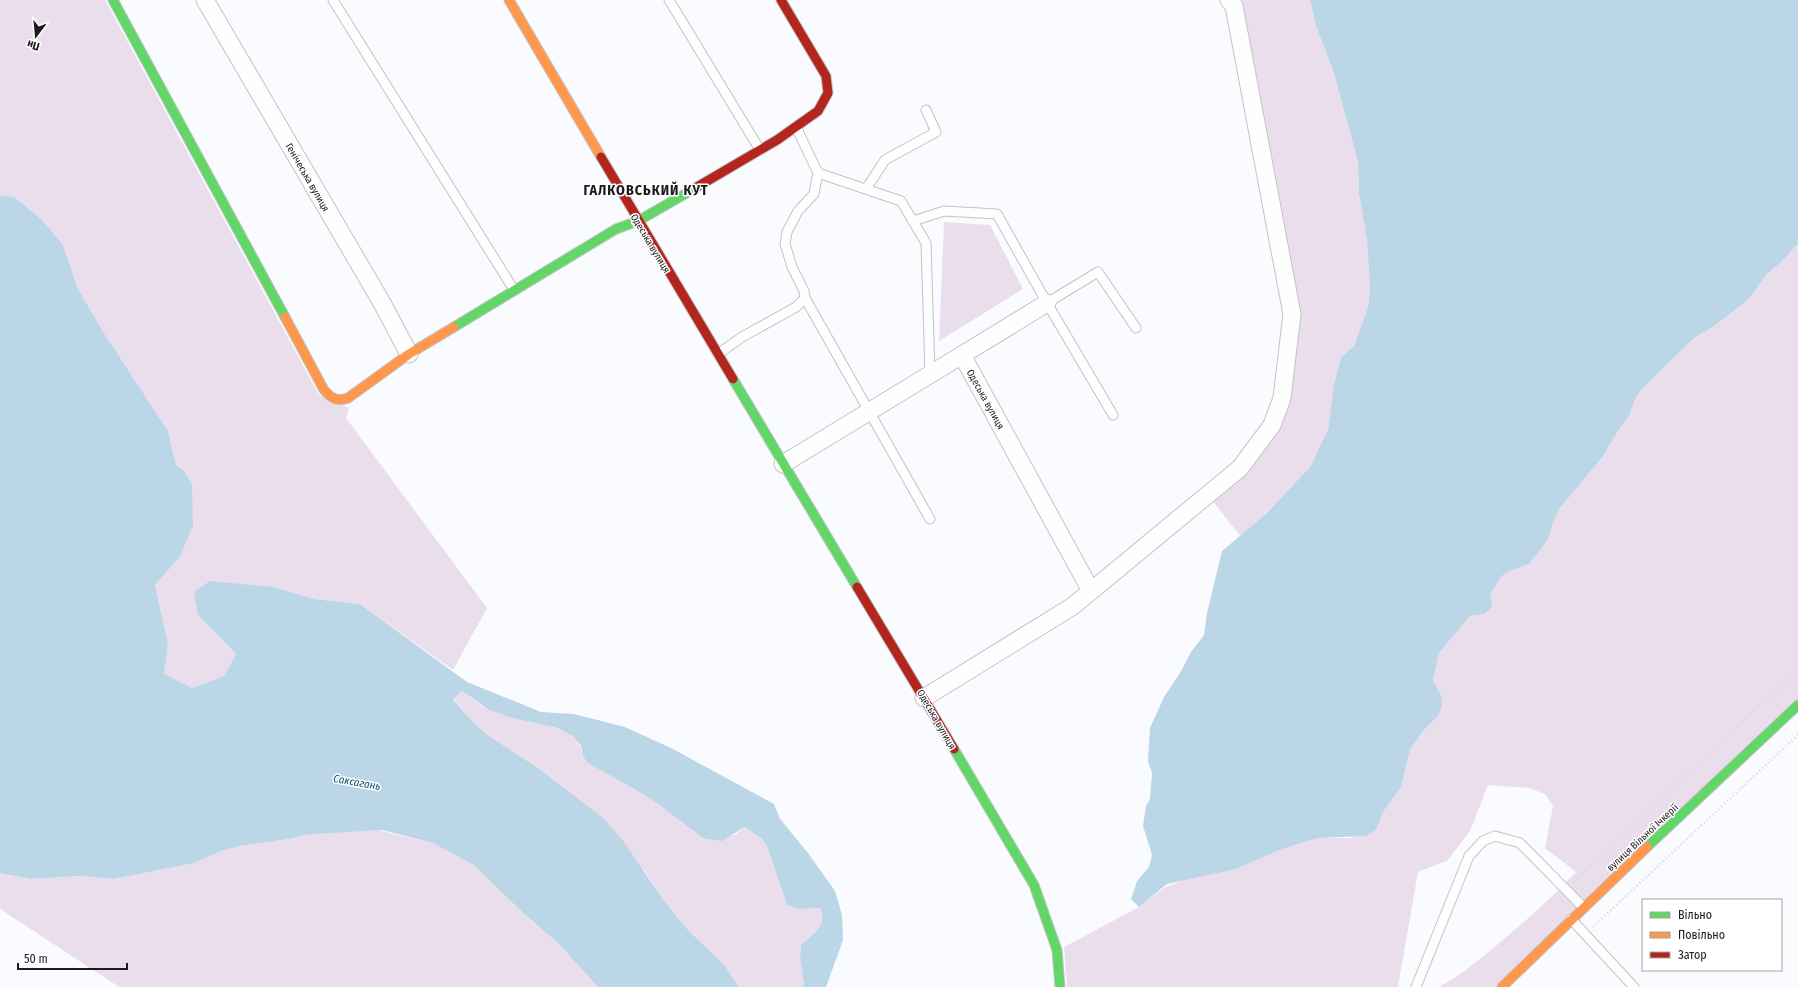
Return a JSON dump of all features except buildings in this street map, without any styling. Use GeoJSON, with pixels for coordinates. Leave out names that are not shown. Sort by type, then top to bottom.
{"type":"FeatureCollection","features":[{"type":"Feature","properties":{"kind":"street"},"geometry":{"type":"LineString","coordinates":[[112,0],[216,188],[324,390],[333,400],[340,401],[348,398],[409,354],[514,290],[616,229],[638,220],[760,150],[796,127],[818,110],[828,93],[826,76],[781,0]]}},
{"type":"Feature","properties":{"kind":"street","name":"Генічеська вулиця"},"geometry":{"type":"LineString","coordinates":[[205,0],[382,303],[409,354]]}},
{"type":"Feature","properties":{"kind":"street","name":"Одеська вулиця"},"geometry":{"type":"LineString","coordinates":[[509,0],[638,220],[1034,885],[1057,950],[1060,987]]}},
{"type":"Feature","properties":{"kind":"street"},"geometry":{"type":"LineString","coordinates":[[924,698],[1073,606],[1240,468],[1272,424],[1282,398],[1292,314],[1234,6],[1229,0]]}},
{"type":"Feature","properties":{"kind":"street"},"geometry":{"type":"LineString","coordinates":[[784,464],[1047,303]]}},
{"type":"Feature","properties":{"kind":"street","name":"Одеська вулиця"},"geometry":{"type":"LineString","coordinates":[[962,355],[1091,591]]}},
{"type":"Feature","properties":{"kind":"street","name":"вулиця Вільної Ічкерії"},"geometry":{"type":"LineString","coordinates":[[1502,987],[1583,907],[1798,705]]}},
{"type":"Feature","properties":{"kind":"lane"},"geometry":{"type":"LineString","coordinates":[[333,0],[514,290]]}},
{"type":"Feature","properties":{"kind":"lane"},"geometry":{"type":"LineString","coordinates":[[669,0],[760,150]]}},
{"type":"Feature","properties":{"kind":"lane"},"geometry":{"type":"LineString","coordinates":[[866,189],[885,160],[936,132],[926,110]]}},
{"type":"Feature","properties":{"kind":"lane"},"geometry":{"type":"LineString","coordinates":[[796,127],[818,173],[814,194],[798,211],[787,232],[785,244],[792,267],[804,291],[805,298],[930,519]]}},
{"type":"Feature","properties":{"kind":"lane"},"geometry":{"type":"LineString","coordinates":[[818,173],[901,201],[926,243],[930,374]]}},
{"type":"Feature","properties":{"kind":"lane"},"geometry":{"type":"LineString","coordinates":[[913,221],[944,211],[997,214],[1047,303],[1114,415]]}},
{"type":"Feature","properties":{"kind":"lane"},"geometry":{"type":"LineString","coordinates":[[1047,303],[1098,272],[1136,328]]}},
{"type":"Feature","properties":{"kind":"lane"},"geometry":{"type":"LineString","coordinates":[[718,354],[742,337],[796,307],[805,298]]}},
{"type":"Feature","properties":{"kind":"lane"},"geometry":{"type":"LineString","coordinates":[[1416,987],[1469,856],[1483,841],[1495,836],[1520,844],[1583,907]]}},
{"type":"Feature","properties":{"kind":"lane"},"geometry":{"type":"LineString","coordinates":[[1571,919],[1634,987]]}},
{"type":"Feature","properties":{"kind":"path"},"geometry":{"type":"LineString","coordinates":[[1566,890],[1798,669]]}},
{"type":"Feature","properties":{"kind":"path"},"geometry":{"type":"LineString","coordinates":[[1585,934],[1798,735]]}},
{"type":"Feature","properties":{"kind":"shaded area"},"geometry":{"type":"Polygon","coordinates":[[[0,0],[105,0],[319,395],[349,408],[346,418],[487,608],[453,670],[360,604],[314,599],[273,587],[198,615],[236,654],[224,676],[192,688],[163,674],[168,644],[155,585],[179,558],[184,471],[176,465],[168,431],[102,330],[78,289],[63,245],[14,197],[0,195],[0,0]]]}},
{"type":"Feature","properties":{"kind":"shaded area"},"geometry":{"type":"Polygon","coordinates":[[[1237,0],[1310,0],[1316,26],[1333,70],[1358,162],[1359,194],[1367,241],[1370,288],[1368,307],[1354,346],[1341,357],[1334,384],[1328,430],[1310,467],[1266,514],[1241,537],[1211,499],[1277,427],[1297,314],[1237,0]]]}},
{"type":"Feature","properties":{"kind":"shaded area"},"geometry":{"type":"Polygon","coordinates":[[[944,222],[990,225],[1023,289],[939,341],[944,222]]]}},
{"type":"Feature","properties":{"kind":"shaded area"},"geometry":{"type":"Polygon","coordinates":[[[1798,244],[1798,705],[1502,987],[1439,987],[1467,969],[1503,940],[1536,912],[1576,872],[1545,848],[1553,806],[1545,794],[1529,788],[1488,785],[1470,831],[1447,861],[1418,872],[1398,987],[1067,987],[1064,947],[1139,907],[1164,888],[1188,878],[1236,869],[1282,849],[1318,838],[1350,838],[1376,830],[1383,812],[1401,787],[1410,750],[1424,730],[1438,716],[1441,695],[1433,681],[1439,653],[1470,616],[1484,614],[1490,595],[1502,576],[1507,572],[1529,564],[1548,540],[1553,522],[1560,508],[1604,455],[1617,432],[1629,416],[1637,395],[1694,338],[1713,327],[1748,300],[1767,274],[1798,244]]]}},
{"type":"Feature","properties":{"kind":"shaded area"},"geometry":{"type":"Polygon","coordinates":[[[462,691],[489,710],[568,733],[577,741],[583,756],[654,801],[703,838],[735,835],[745,827],[762,839],[767,846],[787,905],[799,909],[820,908],[822,914],[821,925],[818,930],[811,938],[801,945],[800,959],[804,984],[803,987],[739,987],[725,966],[688,930],[665,902],[644,870],[538,768],[489,736],[473,722],[453,698],[462,691]]]}},
{"type":"Feature","properties":{"kind":"shaded area"},"geometry":{"type":"Polygon","coordinates":[[[377,830],[433,843],[475,866],[520,910],[559,944],[598,987],[119,987],[0,909],[0,873],[31,879],[79,876],[114,879],[194,863],[221,851],[241,846],[295,838],[302,835],[377,830]]]}},
{"type":"Feature","properties":{"kind":"water"},"geometry":{"type":"Polygon","coordinates":[[[1310,0],[1798,0],[1798,244],[1767,274],[1748,300],[1713,327],[1694,338],[1637,395],[1629,416],[1617,432],[1604,455],[1560,508],[1553,522],[1548,540],[1529,564],[1507,572],[1502,576],[1490,595],[1492,607],[1484,614],[1470,616],[1439,653],[1433,681],[1441,695],[1442,706],[1438,716],[1424,730],[1410,750],[1401,787],[1383,812],[1376,830],[1366,836],[1318,838],[1282,849],[1236,869],[1167,884],[1139,907],[1131,899],[1137,881],[1149,867],[1152,855],[1143,826],[1146,806],[1150,799],[1152,773],[1148,761],[1150,728],[1164,697],[1180,673],[1191,652],[1204,635],[1207,613],[1222,551],[1266,514],[1310,467],[1328,430],[1334,384],[1341,357],[1354,346],[1368,307],[1370,288],[1367,241],[1359,194],[1358,162],[1333,70],[1316,26],[1310,0]]]}},
{"type":"Feature","properties":{"kind":"water","name":"Саксагань"},"geometry":{"type":"Polygon","coordinates":[[[0,195],[14,197],[42,220],[63,245],[78,289],[102,330],[168,431],[176,465],[184,471],[192,484],[193,526],[179,558],[155,585],[168,644],[164,674],[192,688],[224,676],[236,654],[198,615],[194,592],[210,581],[273,587],[314,599],[360,604],[467,682],[541,712],[574,714],[625,727],[671,748],[774,804],[780,819],[808,853],[835,891],[842,915],[843,940],[826,987],[803,987],[804,984],[800,959],[801,945],[818,930],[821,925],[822,914],[820,908],[799,909],[787,905],[767,846],[762,839],[745,827],[722,841],[703,838],[654,801],[588,763],[583,756],[581,746],[573,736],[557,728],[509,717],[489,710],[462,691],[453,699],[473,722],[489,736],[538,768],[603,818],[624,842],[665,902],[688,930],[725,966],[739,987],[598,987],[559,944],[520,910],[475,866],[433,843],[382,830],[302,835],[295,838],[241,846],[221,851],[194,863],[114,879],[79,876],[31,879],[0,873],[0,195]]]}},
{"type":"Feature","properties":{"kind":"traffic: fast"},"geometry":{"type":"LineString","coordinates":[[113,0],[285,317]]}},
{"type":"Feature","properties":{"kind":"traffic: fast"},"geometry":{"type":"LineString","coordinates":[[454,327],[616,229],[638,221],[697,187]]}},
{"type":"Feature","properties":{"kind":"traffic: fast"},"geometry":{"type":"LineString","coordinates":[[733,379],[857,587]]}},
{"type":"Feature","properties":{"kind":"traffic: fast"},"geometry":{"type":"LineString","coordinates":[[1647,847],[1798,705]]}},
{"type":"Feature","properties":{"kind":"traffic: fast"},"geometry":{"type":"LineString","coordinates":[[954,749],[1034,885],[1057,950],[1060,987]]}},
{"type":"Feature","properties":{"kind":"traffic: slow"},"geometry":{"type":"LineString","coordinates":[[509,0],[601,157]]}},
{"type":"Feature","properties":{"kind":"traffic: slow"},"geometry":{"type":"LineString","coordinates":[[285,317],[324,390],[332,397],[341,400],[348,398],[409,354],[454,327]]}},
{"type":"Feature","properties":{"kind":"traffic: slow"},"geometry":{"type":"LineString","coordinates":[[1502,987],[1647,847]]}},
{"type":"Feature","properties":{"kind":"traffic: jam"},"geometry":{"type":"LineString","coordinates":[[697,187],[777,140],[818,111],[828,93],[826,76],[781,0]]}},
{"type":"Feature","properties":{"kind":"traffic: jam"},"geometry":{"type":"LineString","coordinates":[[601,157],[733,379]]}},
{"type":"Feature","properties":{"kind":"traffic: jam"},"geometry":{"type":"LineString","coordinates":[[857,587],[954,749]]}},
{"type":"Feature","properties":{"kind":"district","name":"ГАЛКОВСЬКИЙ КУТ"},"geometry":{"type":"Point","coordinates":[646,190]}}]}
